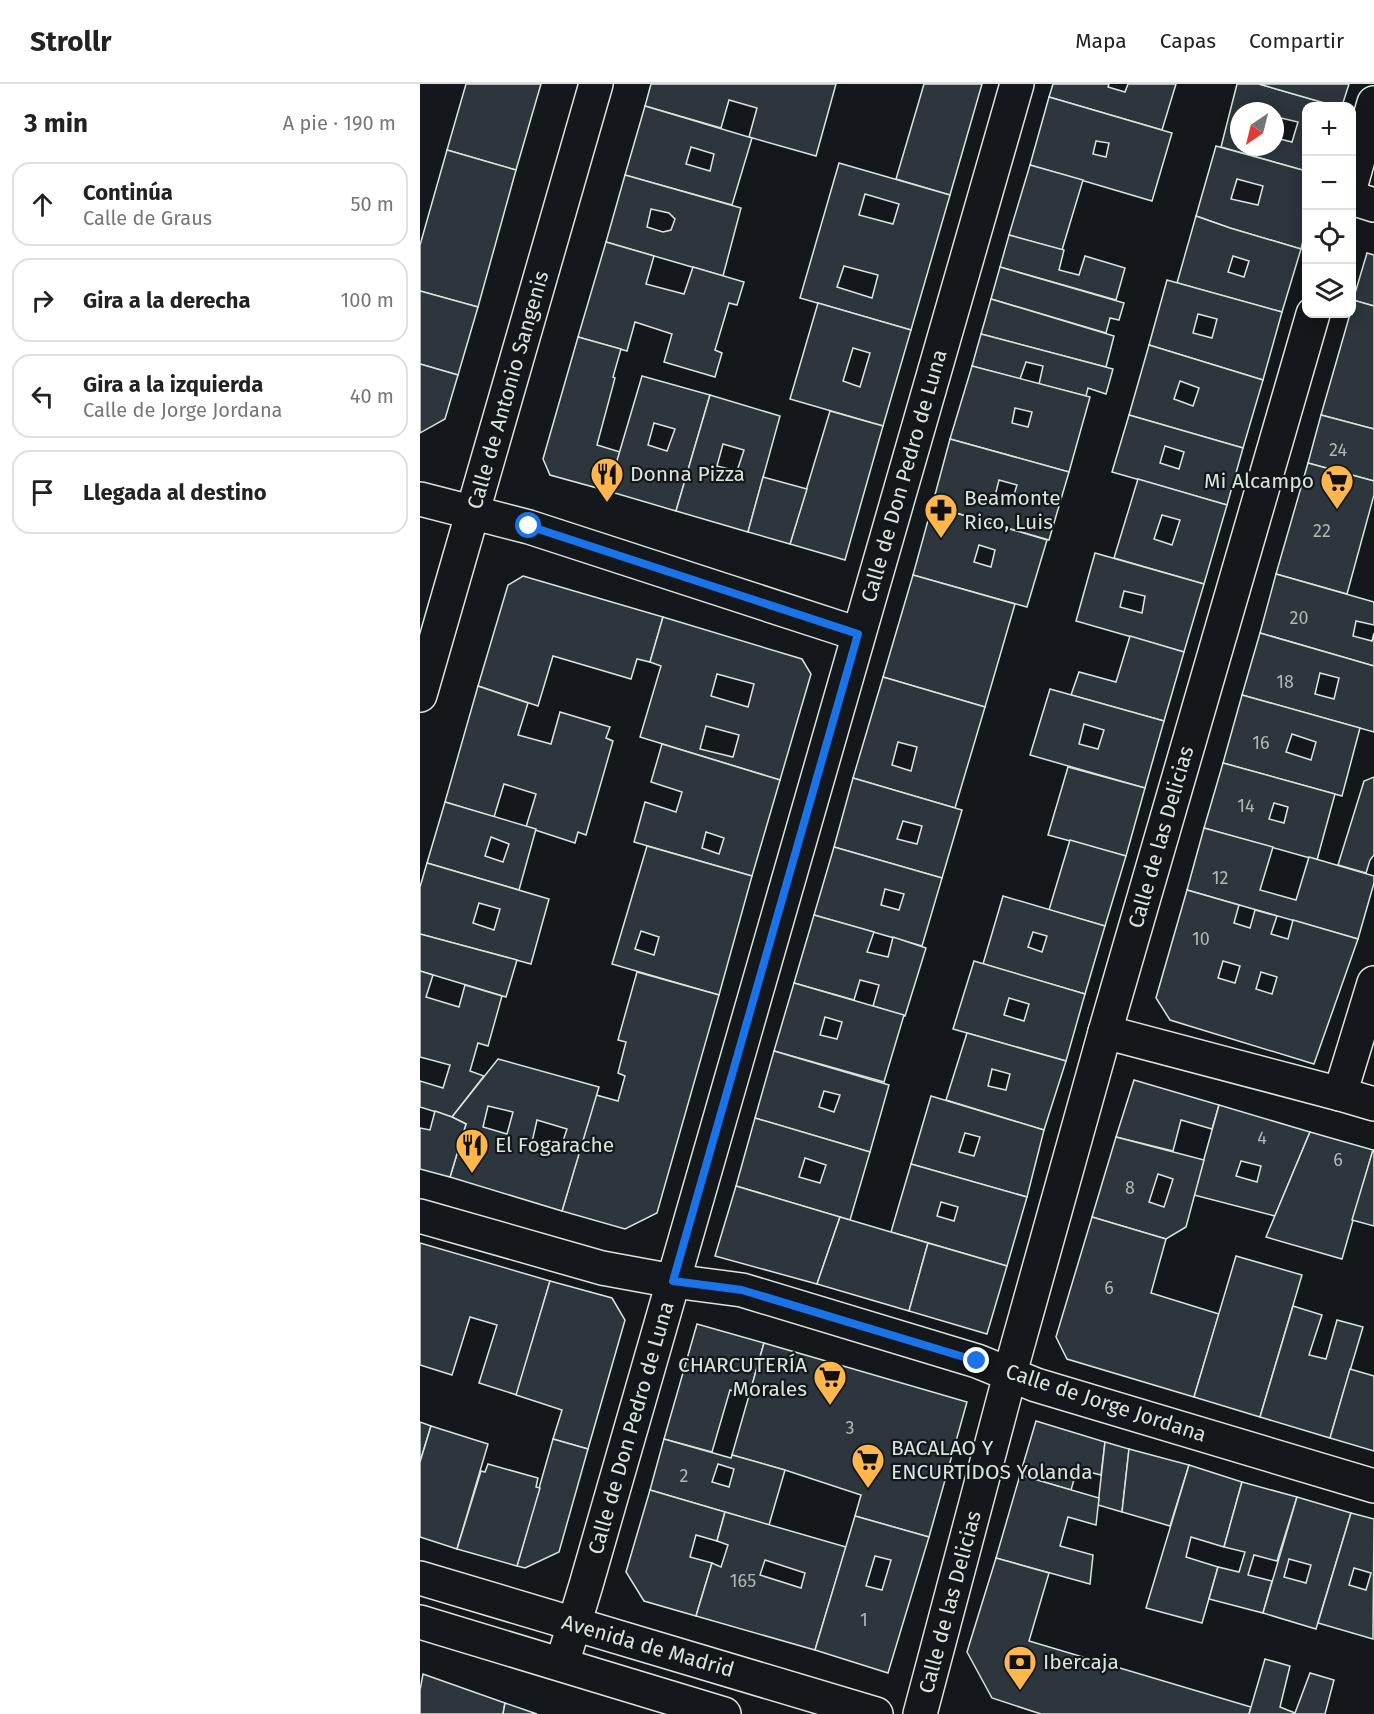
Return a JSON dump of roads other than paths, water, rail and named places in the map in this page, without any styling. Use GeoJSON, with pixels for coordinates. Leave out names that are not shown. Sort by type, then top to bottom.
{"type":"FeatureCollection","features":[{"type":"Feature","properties":{"kind":"street","name":"Calle de Antonio Sangenis"},"geometry":{"type":"LineString","coordinates":[[420,695],[596,84]]}},
{"type":"Feature","properties":{"kind":"street","name":"Calle de Don Pedro de Luna"},"geometry":{"type":"LineString","coordinates":[[562,1664],[1017,84]]}},
{"type":"Feature","properties":{"kind":"street"},"geometry":{"type":"LineString","coordinates":[[1356,167],[1374,103]]}},
{"type":"Feature","properties":{"kind":"street"},"geometry":{"type":"LineString","coordinates":[[1356,199],[1374,205]]}},
{"type":"Feature","properties":{"kind":"street","name":"Calle de las Delicias"},"geometry":{"type":"LineString","coordinates":[[920,1714],[1010,1374],[1105,1032],[1312,318]]}},
{"type":"Feature","properties":{"kind":"street"},"geometry":{"type":"LineString","coordinates":[[420,499],[529,526],[858,634]]}},
{"type":"Feature","properties":{"kind":"street"},"geometry":{"type":"LineString","coordinates":[[1340,1094],[1374,983]]}},
{"type":"Feature","properties":{"kind":"street"},"geometry":{"type":"LineString","coordinates":[[1105,1032],[1374,1104]]}},
{"type":"Feature","properties":{"kind":"street","name":"Calle de Jorge Jordana"},"geometry":{"type":"LineString","coordinates":[[420,1216],[602,1268],[673,1281],[742,1290],[960,1355],[1036,1385],[1374,1486]]}},
{"type":"Feature","properties":{"kind":"street","name":"Avenida de Madrid"},"geometry":{"type":"LineString","coordinates":[[420,1578],[876,1714]]}},
{"type":"Feature","properties":{"kind":"street","name":"Avenida de Madrid"},"geometry":{"type":"LineString","coordinates":[[420,1622],[562,1664],[706,1711]]}},
{"type":"Feature","properties":{"kind":"place","name":"Donna Pizza"},"geometry":{"type":"Point","coordinates":[607,503]}},
{"type":"Feature","properties":{"kind":"place","name":"Mi Alcampo"},"geometry":{"type":"Point","coordinates":[1337,510]}},
{"type":"Feature","properties":{"kind":"place","name":"Beamonte Rico, Luis"},"geometry":{"type":"Point","coordinates":[941,539]}},
{"type":"Feature","properties":{"kind":"place","name":"El Fogarache"},"geometry":{"type":"Point","coordinates":[472,1174]}},
{"type":"Feature","properties":{"kind":"place","name":"CHARCUTERÍA Morales"},"geometry":{"type":"Point","coordinates":[830,1406]}},
{"type":"Feature","properties":{"kind":"place","name":"BACALAO Y ENCURTIDOS Yolanda"},"geometry":{"type":"Point","coordinates":[868,1489]}},
{"type":"Feature","properties":{"kind":"place","name":"Ibercaja"},"geometry":{"type":"Point","coordinates":[1020,1691]}}]}
